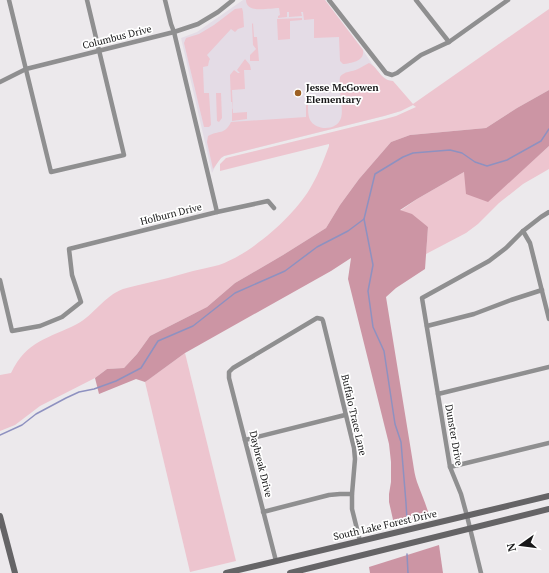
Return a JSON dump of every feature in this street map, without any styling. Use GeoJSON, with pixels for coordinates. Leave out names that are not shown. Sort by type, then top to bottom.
{"type":"FeatureCollection","features":[{"type":"Feature","properties":{"kind":"main road","name":"South Lake Forest Drive"},"geometry":{"type":"LineString","coordinates":[[226,573],[549,496]]}},
{"type":"Feature","properties":{"kind":"main road"},"geometry":{"type":"LineString","coordinates":[[290,573],[549,509]]}},
{"type":"Feature","properties":{"kind":"main road"},"geometry":{"type":"LineString","coordinates":[[0,517],[15,573]]}},
{"type":"Feature","properties":{"kind":"main road"},"geometry":{"type":"LineString","coordinates":[[360,541],[363,555]]}},
{"type":"Feature","properties":{"kind":"street"},"geometry":{"type":"LineString","coordinates":[[9,0],[51,172],[124,155],[87,0]]}},
{"type":"Feature","properties":{"kind":"street"},"geometry":{"type":"LineString","coordinates":[[165,0],[217,212]]}},
{"type":"Feature","properties":{"kind":"street","name":"Columbus Drive"},"geometry":{"type":"LineString","coordinates":[[0,82],[26,69],[174,32],[198,24],[218,12],[233,0]]}},
{"type":"Feature","properties":{"kind":"street"},"geometry":{"type":"LineString","coordinates":[[329,0],[386,73],[392,75],[421,55],[449,42],[507,0]]}},
{"type":"Feature","properties":{"kind":"street"},"geometry":{"type":"LineString","coordinates":[[416,0],[449,42]]}},
{"type":"Feature","properties":{"kind":"street","name":"Holburn Drive"},"geometry":{"type":"LineString","coordinates":[[0,280],[12,331],[40,326],[62,317],[81,302],[72,275],[69,249],[217,212],[268,201],[274,208]]}},
{"type":"Feature","properties":{"kind":"street"},"geometry":{"type":"LineString","coordinates":[[549,212],[522,230],[530,243],[549,319]]}},
{"type":"Feature","properties":{"kind":"street","name":"Dunster Drive"},"geometry":{"type":"LineString","coordinates":[[481,573],[471,528],[461,494],[450,467],[422,298],[489,261],[506,248],[522,230]]}},
{"type":"Feature","properties":{"kind":"street"},"geometry":{"type":"LineString","coordinates":[[427,326],[474,314],[542,290]]}},
{"type":"Feature","properties":{"kind":"street","name":"Buffalo Trace Lane"},"geometry":{"type":"LineString","coordinates":[[229,372],[260,351],[315,319],[320,318],[323,321],[354,448],[355,459],[352,509],[360,541]]}},
{"type":"Feature","properties":{"kind":"street"},"geometry":{"type":"LineString","coordinates":[[438,394],[549,367]]}},
{"type":"Feature","properties":{"kind":"street","name":"Daybreak Drive"},"geometry":{"type":"LineString","coordinates":[[229,372],[229,378],[276,561]]}},
{"type":"Feature","properties":{"kind":"street"},"geometry":{"type":"LineString","coordinates":[[245,440],[345,415]]}},
{"type":"Feature","properties":{"kind":"street"},"geometry":{"type":"LineString","coordinates":[[450,467],[549,443]]}},
{"type":"Feature","properties":{"kind":"street"},"geometry":{"type":"LineString","coordinates":[[264,512],[329,495],[352,494]]}},
{"type":"Feature","properties":{"kind":"shaded area","name":"Jesse McGowen Elementary"},"geometry":{"type":"Polygon","coordinates":[[[243,0],[325,0],[380,74],[387,80],[393,81],[401,111],[224,156],[218,161],[212,173],[181,38],[197,32],[243,0]]]}},
{"type":"Feature","properties":{"kind":"shaded area"},"geometry":{"type":"Polygon","coordinates":[[[246,0],[325,0],[363,50],[362,57],[357,61],[343,64],[340,61],[339,37],[314,38],[314,19],[304,20],[303,12],[301,12],[302,16],[289,17],[289,12],[287,12],[287,17],[278,18],[280,15],[279,8],[254,9],[247,4],[246,0]]]}},
{"type":"Feature","properties":{"kind":"shaded area"},"geometry":{"type":"Polygon","coordinates":[[[242,8],[244,27],[235,32],[231,29],[207,55],[210,59],[208,66],[203,67],[204,93],[209,93],[211,125],[209,127],[204,127],[184,43],[186,38],[199,34],[235,9],[242,8]]]}},
{"type":"Feature","properties":{"kind":"shaded area"},"geometry":{"type":"Polygon","coordinates":[[[549,9],[549,90],[486,128],[410,135],[391,142],[359,179],[340,205],[326,228],[235,283],[207,307],[150,336],[137,354],[124,368],[107,369],[95,378],[40,406],[15,425],[0,431],[0,375],[11,373],[17,362],[31,347],[48,337],[77,324],[89,316],[116,292],[219,265],[232,260],[245,252],[284,221],[305,197],[317,176],[329,144],[220,171],[220,164],[226,158],[385,119],[416,107],[413,105],[401,111],[384,116],[224,156],[213,169],[207,142],[208,136],[224,131],[231,122],[306,117],[306,105],[308,105],[309,117],[313,124],[321,128],[331,127],[339,122],[342,114],[340,77],[369,63],[382,76],[393,81],[413,104],[549,9]]]}},
{"type":"Feature","properties":{"kind":"shaded area"},"geometry":{"type":"Polygon","coordinates":[[[302,18],[302,20],[290,21],[290,39],[278,40],[277,19],[302,18]]]}},
{"type":"Feature","properties":{"kind":"shaded area"},"geometry":{"type":"Polygon","coordinates":[[[253,23],[254,37],[257,37],[259,61],[250,61],[250,55],[256,49],[253,45],[253,23]]]}},
{"type":"Feature","properties":{"kind":"shaded area"},"geometry":{"type":"Polygon","coordinates":[[[245,59],[250,65],[251,70],[244,70],[245,89],[232,90],[233,102],[231,102],[230,75],[234,70],[240,73],[237,70],[245,59]]]}},
{"type":"Feature","properties":{"kind":"shaded area"},"geometry":{"type":"Polygon","coordinates":[[[549,90],[549,146],[488,202],[466,194],[464,172],[400,210],[412,214],[428,227],[425,269],[396,288],[386,297],[415,473],[429,515],[394,524],[389,502],[391,462],[389,444],[348,279],[351,258],[331,271],[185,353],[145,382],[136,379],[99,394],[95,378],[107,369],[124,368],[137,354],[150,336],[207,307],[235,283],[326,228],[340,205],[359,179],[391,142],[410,135],[486,128],[549,90]]]}},
{"type":"Feature","properties":{"kind":"shaded area"},"geometry":{"type":"Polygon","coordinates":[[[216,93],[221,93],[222,118],[219,122],[217,121],[216,93]]]}},
{"type":"Feature","properties":{"kind":"shaded area"},"geometry":{"type":"Polygon","coordinates":[[[233,108],[233,113],[247,112],[247,119],[232,121],[233,108]]]}},
{"type":"Feature","properties":{"kind":"shaded area"},"geometry":{"type":"Polygon","coordinates":[[[549,146],[549,169],[523,184],[499,203],[478,224],[466,233],[426,254],[428,227],[400,211],[417,199],[464,172],[488,201],[549,146]]]}},
{"type":"Feature","properties":{"kind":"shaded area"},"geometry":{"type":"Polygon","coordinates":[[[185,353],[236,561],[190,572],[145,382],[185,353]]]}},
{"type":"Feature","properties":{"kind":"shaded area"},"geometry":{"type":"Polygon","coordinates":[[[439,545],[443,573],[370,573],[369,567],[439,545]]]}},
{"type":"Feature","properties":{"kind":"waterway"},"geometry":{"type":"LineString","coordinates":[[407,520],[401,442],[395,424],[384,351],[373,327],[368,291],[373,265],[364,219],[375,174],[403,157],[413,153],[450,150],[462,153],[475,162],[487,166],[507,160],[541,141],[549,129]]}},
{"type":"Feature","properties":{"kind":"waterway"},"geometry":{"type":"LineString","coordinates":[[0,435],[22,425],[36,414],[66,398],[79,392],[94,389],[116,381],[141,368],[158,341],[193,326],[235,293],[285,271],[317,247],[348,231],[364,219]]}},
{"type":"Feature","properties":{"kind":"waterway"},"geometry":{"type":"LineString","coordinates":[[407,554],[408,573]]}},
{"type":"Feature","properties":{"kind":"place","name":"Jesse McGowen Elementary"},"geometry":{"type":"Point","coordinates":[298,93]}}]}
